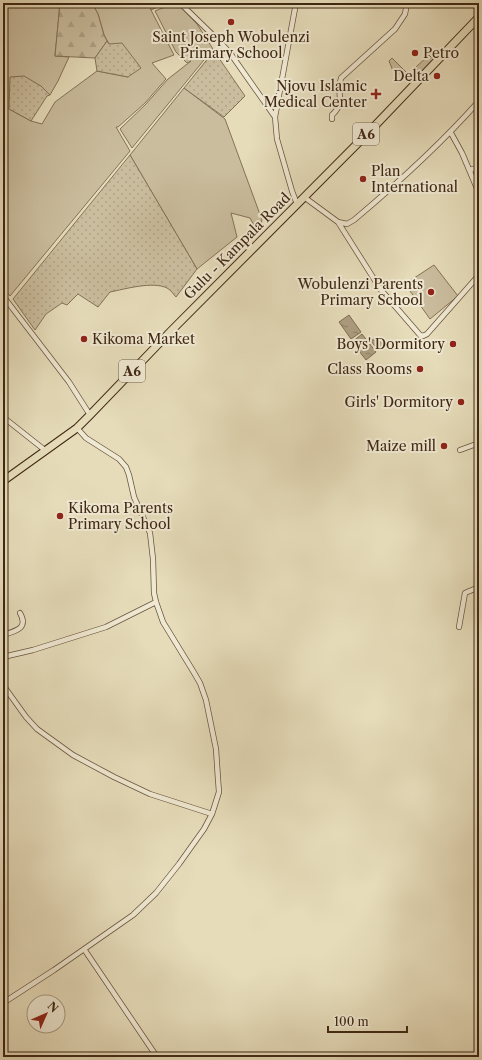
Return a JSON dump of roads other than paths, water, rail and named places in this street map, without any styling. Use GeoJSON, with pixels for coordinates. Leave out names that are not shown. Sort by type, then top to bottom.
{"type":"FeatureCollection","features":[{"type":"Feature","properties":{"kind":"main road","name":"Gulu - Kampala Road"},"geometry":{"type":"LineString","coordinates":[[3,481],[77,428],[479,18]]}},
{"type":"Feature","properties":{"kind":"street"},"geometry":{"type":"LineString","coordinates":[[180,3],[230,53],[275,117]]}},
{"type":"Feature","properties":{"kind":"street"},"geometry":{"type":"LineString","coordinates":[[296,3],[275,117],[277,139],[297,204]]}},
{"type":"Feature","properties":{"kind":"street"},"geometry":{"type":"LineString","coordinates":[[332,119],[332,116],[339,108],[340,104],[338,90],[341,78],[395,29],[405,14],[407,3]]}},
{"type":"Feature","properties":{"kind":"street"},"geometry":{"type":"LineString","coordinates":[[473,3],[479,8]]}},
{"type":"Feature","properties":{"kind":"street"},"geometry":{"type":"LineString","coordinates":[[338,222],[347,224],[354,220],[413,169],[451,133],[479,101]]}},
{"type":"Feature","properties":{"kind":"street"},"geometry":{"type":"LineString","coordinates":[[451,133],[462,152],[479,192]]}},
{"type":"Feature","properties":{"kind":"street"},"geometry":{"type":"LineString","coordinates":[[470,170],[479,167]]}},
{"type":"Feature","properties":{"kind":"street"},"geometry":{"type":"LineString","coordinates":[[304,198],[338,222],[382,290],[415,329],[423,336],[427,334],[479,276]]}},
{"type":"Feature","properties":{"kind":"street"},"geometry":{"type":"LineString","coordinates":[[3,296],[69,382],[90,415]]}},
{"type":"Feature","properties":{"kind":"street"},"geometry":{"type":"LineString","coordinates":[[3,417],[46,451]]}},
{"type":"Feature","properties":{"kind":"street"},"geometry":{"type":"LineString","coordinates":[[3,1003],[134,915],[156,893],[204,829],[212,814],[219,792],[216,749],[206,700],[200,683],[163,622],[156,602],[153,582],[152,543],[150,533],[134,497],[126,467],[119,459],[86,438],[77,428]]}},
{"type":"Feature","properties":{"kind":"street"},"geometry":{"type":"LineString","coordinates":[[460,450],[479,443]]}},
{"type":"Feature","properties":{"kind":"street"},"geometry":{"type":"LineString","coordinates":[[460,627],[466,593],[479,587]]}},
{"type":"Feature","properties":{"kind":"street"},"geometry":{"type":"LineString","coordinates":[[3,657],[89,634],[156,602]]}},
{"type":"Feature","properties":{"kind":"street"},"geometry":{"type":"LineString","coordinates":[[3,635],[18,630],[22,626],[23,620],[20,613]]}},
{"type":"Feature","properties":{"kind":"street"},"geometry":{"type":"LineString","coordinates":[[3,685],[26,717],[37,729],[73,755],[150,794],[212,814]]}},
{"type":"Feature","properties":{"kind":"street"},"geometry":{"type":"LineString","coordinates":[[84,949],[157,1057]]}},
{"type":"Feature","properties":{"kind":"water"},"geometry":{"type":"Polygon","coordinates":[[[349,315],[361,332],[351,339],[339,322],[349,315]]]}},
{"type":"Feature","properties":{"kind":"water"},"geometry":{"type":"Polygon","coordinates":[[[362,334],[376,352],[366,360],[352,342],[362,334]]]}},
{"type":"Feature","properties":{"kind":"water"},"geometry":{"type":"Polygon","coordinates":[[[376,337],[383,345],[378,350],[371,341],[376,337]]]}},
{"type":"Feature","properties":{"kind":"place","name":"Saint Joseph Wobulenzi Primary School"},"geometry":{"type":"Point","coordinates":[231,22]}},
{"type":"Feature","properties":{"kind":"place","name":"Petro"},"geometry":{"type":"Point","coordinates":[415,53]}},
{"type":"Feature","properties":{"kind":"place","name":"Delta"},"geometry":{"type":"Point","coordinates":[437,76]}},
{"type":"Feature","properties":{"kind":"place","name":"Njovu Islamic Medical Center"},"geometry":{"type":"Point","coordinates":[376,94]}},
{"type":"Feature","properties":{"kind":"place","name":"Plan International"},"geometry":{"type":"Point","coordinates":[363,179]}},
{"type":"Feature","properties":{"kind":"place","name":"Wobulenzi Parents Primary School"},"geometry":{"type":"Point","coordinates":[431,292]}},
{"type":"Feature","properties":{"kind":"place","name":"Kikoma Market"},"geometry":{"type":"Point","coordinates":[84,339]}},
{"type":"Feature","properties":{"kind":"place","name":"Boys' Dormitory"},"geometry":{"type":"Point","coordinates":[453,344]}},
{"type":"Feature","properties":{"kind":"place","name":"Class Rooms"},"geometry":{"type":"Point","coordinates":[420,369]}},
{"type":"Feature","properties":{"kind":"place","name":"Girls' Dormitory"},"geometry":{"type":"Point","coordinates":[461,402]}},
{"type":"Feature","properties":{"kind":"place","name":"Maize mill"},"geometry":{"type":"Point","coordinates":[444,446]}},
{"type":"Feature","properties":{"kind":"place","name":"Kikoma Parents Primary School"},"geometry":{"type":"Point","coordinates":[60,516]}}]}
